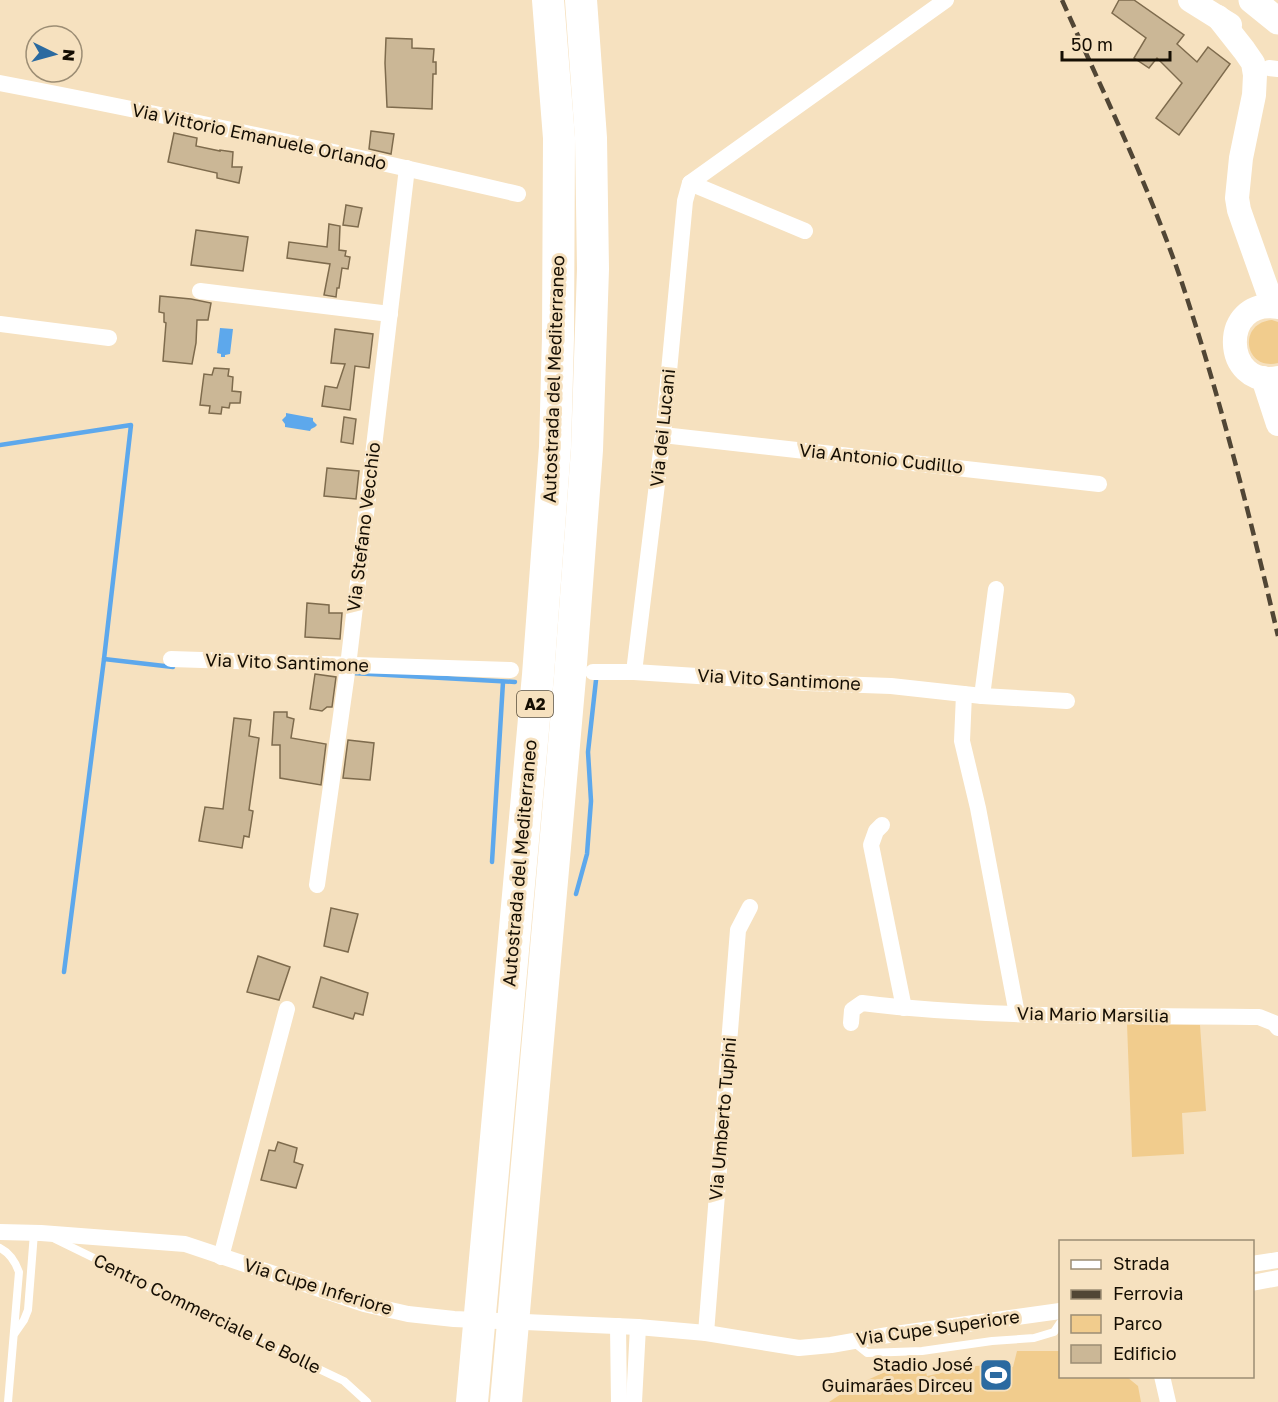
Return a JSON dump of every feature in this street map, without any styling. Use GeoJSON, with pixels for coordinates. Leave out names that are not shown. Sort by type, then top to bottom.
{"type":"FeatureCollection","features":[{"type":"Feature","properties":{"kind":"highway","name":"Autostrada del Mediterraneo"},"geometry":{"type":"LineString","coordinates":[[472,1402],[538,675],[553,482],[556,414],[559,138],[544,2]]}},
{"type":"Feature","properties":{"kind":"highway","name":"Autostrada del Mediterraneo"},"geometry":{"type":"LineString","coordinates":[[506,1402],[570,677],[587,450],[593,269],[588,2]]}},
{"type":"Feature","properties":{"kind":"main road"},"geometry":{"type":"LineString","coordinates":[[1252,0],[1278,21]]}},
{"type":"Feature","properties":{"kind":"street"},"geometry":{"type":"LineString","coordinates":[[690,183],[946,0]]}},
{"type":"Feature","properties":{"kind":"street"},"geometry":{"type":"LineString","coordinates":[[1190,0],[1239,31],[1258,48],[1274,68],[1264,104],[1247,135]]}},
{"type":"Feature","properties":{"kind":"street"},"geometry":{"type":"LineString","coordinates":[[1218,17],[1253,63],[1254,95],[1241,158],[1237,198],[1269,307],[1245,316],[1234,335],[1234,347],[1243,367],[1252,374],[1270,378],[1278,424]]}},
{"type":"Feature","properties":{"kind":"street","name":"Via Vittorio Emanuele Orlando"},"geometry":{"type":"LineString","coordinates":[[0,83],[407,168],[518,194]]}},
{"type":"Feature","properties":{"kind":"street","name":"Via Stefano Vecchio"},"geometry":{"type":"LineString","coordinates":[[316,885],[348,666],[407,168]]}},
{"type":"Feature","properties":{"kind":"street"},"geometry":{"type":"LineString","coordinates":[[690,183],[805,231]]}},
{"type":"Feature","properties":{"kind":"street","name":"Via dei Lucani"},"geometry":{"type":"LineString","coordinates":[[634,672],[663,435],[685,201],[690,183]]}},
{"type":"Feature","properties":{"kind":"street"},"geometry":{"type":"LineString","coordinates":[[200,291],[390,314]]}},
{"type":"Feature","properties":{"kind":"street"},"geometry":{"type":"LineString","coordinates":[[0,324],[109,338]]}},
{"type":"Feature","properties":{"kind":"street","name":"Via Antonio Cudillo"},"geometry":{"type":"LineString","coordinates":[[663,435],[1099,484]]}},
{"type":"Feature","properties":{"kind":"street"},"geometry":{"type":"LineString","coordinates":[[981,696],[996,589]]}},
{"type":"Feature","properties":{"kind":"street","name":"Via Vito Santimone"},"geometry":{"type":"LineString","coordinates":[[171,659],[511,670]]}},
{"type":"Feature","properties":{"kind":"street","name":"Via Vito Santimone"},"geometry":{"type":"LineString","coordinates":[[593,672],[634,672],[891,686],[981,696],[1067,701]]}},
{"type":"Feature","properties":{"kind":"street"},"geometry":{"type":"LineString","coordinates":[[964,694],[962,741],[978,808],[1017,1014]]}},
{"type":"Feature","properties":{"kind":"street"},"geometry":{"type":"LineString","coordinates":[[882,825],[876,831],[871,844],[904,1008]]}},
{"type":"Feature","properties":{"kind":"street","name":"Via Umberto Tupini"},"geometry":{"type":"LineString","coordinates":[[706,1333],[738,930],[750,907]]}},
{"type":"Feature","properties":{"kind":"street","name":"Via Mario Marsilia"},"geometry":{"type":"LineString","coordinates":[[851,1023],[852,1010],[862,1003],[904,1008],[1017,1014],[1259,1017],[1274,1023],[1278,1028]]}},
{"type":"Feature","properties":{"kind":"street"},"geometry":{"type":"LineString","coordinates":[[221,1257],[287,1009]]}},
{"type":"Feature","properties":{"kind":"street","name":"Via Cupe Inferiore"},"geometry":{"type":"LineString","coordinates":[[0,1232],[185,1245],[364,1304],[408,1314],[454,1319],[638,1327]]}},
{"type":"Feature","properties":{"kind":"street"},"geometry":{"type":"LineString","coordinates":[[1254,1264],[1278,1260]]}},
{"type":"Feature","properties":{"kind":"street"},"geometry":{"type":"LineString","coordinates":[[1254,1282],[1278,1278]]}},
{"type":"Feature","properties":{"kind":"street","name":"Via Cupe Superiore"},"geometry":{"type":"LineString","coordinates":[[638,1327],[706,1333],[800,1348],[1059,1311]]}},
{"type":"Feature","properties":{"kind":"street"},"geometry":{"type":"LineString","coordinates":[[618,1326],[619,1402]]}},
{"type":"Feature","properties":{"kind":"street"},"geometry":{"type":"LineString","coordinates":[[634,1402],[638,1327]]}},
{"type":"Feature","properties":{"kind":"street"},"geometry":{"type":"LineString","coordinates":[[1162,1378],[1168,1402]]}},
{"type":"Feature","properties":{"kind":"lane"},"geometry":{"type":"LineString","coordinates":[[15,1333],[28,1310],[38,1233]]}},
{"type":"Feature","properties":{"kind":"lane","name":"Centro Commerciale Le Bolle"},"geometry":{"type":"LineString","coordinates":[[38,1233],[99,1260],[159,1293],[344,1381],[367,1402]]}},
{"type":"Feature","properties":{"kind":"lane"},"geometry":{"type":"LineString","coordinates":[[0,1248],[11,1256],[19,1272],[9,1402]]}},
{"type":"Feature","properties":{"kind":"lane"},"geometry":{"type":"LineString","coordinates":[[851,1341],[867,1353],[922,1351],[1034,1338],[1054,1332],[1059,1324]]}},
{"type":"Feature","properties":{"kind":"green space"},"geometry":{"type":"Polygon","coordinates":[[[1272,320],[1278,322],[1278,363],[1267,364],[1252,354],[1249,346],[1250,337],[1253,329],[1261,323],[1272,320]]]}},
{"type":"Feature","properties":{"kind":"green space"},"geometry":{"type":"Polygon","coordinates":[[[1127,1024],[1200,1025],[1206,1111],[1182,1113],[1184,1154],[1132,1157],[1127,1024]]]}},
{"type":"Feature","properties":{"kind":"green space","name":"Stadio José Guimarães Dirceu"},"geometry":{"type":"Polygon","coordinates":[[[1017,1351],[1059,1351],[1059,1378],[1128,1378],[1138,1386],[1141,1402],[829,1402],[863,1382],[922,1358],[927,1376],[981,1366],[1013,1367],[1017,1351]]]}},
{"type":"Feature","properties":{"kind":"water"},"geometry":{"type":"Polygon","coordinates":[[[220,328],[233,329],[230,354],[225,357],[217,353],[220,328]]]}},
{"type":"Feature","properties":{"kind":"water"},"geometry":{"type":"Polygon","coordinates":[[[286,413],[313,418],[317,425],[310,431],[285,427],[282,420],[286,413]]]}},
{"type":"Feature","properties":{"kind":"building"},"geometry":{"type":"Polygon","coordinates":[[[1119,0],[1134,0],[1184,35],[1177,44],[1197,62],[1208,47],[1230,64],[1179,135],[1156,118],[1182,83],[1157,58],[1149,68],[1134,58],[1146,38],[1112,13],[1119,0]]]}},
{"type":"Feature","properties":{"kind":"building"},"geometry":{"type":"Polygon","coordinates":[[[386,38],[412,39],[412,48],[434,49],[433,62],[436,62],[436,74],[433,74],[432,109],[387,107],[386,38]]]}},
{"type":"Feature","properties":{"kind":"building"},"geometry":{"type":"Polygon","coordinates":[[[371,131],[394,134],[391,154],[369,149],[371,131]]]}},
{"type":"Feature","properties":{"kind":"building"},"geometry":{"type":"Polygon","coordinates":[[[174,133],[197,138],[196,146],[233,152],[232,167],[242,167],[239,183],[217,178],[217,173],[168,162],[174,133]]]}},
{"type":"Feature","properties":{"kind":"building"},"geometry":{"type":"Polygon","coordinates":[[[346,205],[362,208],[358,227],[343,225],[346,205]]]}},
{"type":"Feature","properties":{"kind":"building"},"geometry":{"type":"Polygon","coordinates":[[[329,224],[340,226],[339,250],[346,251],[345,256],[350,257],[348,269],[342,268],[336,297],[324,295],[330,264],[287,258],[289,242],[327,247],[329,224]]]}},
{"type":"Feature","properties":{"kind":"building"},"geometry":{"type":"Polygon","coordinates":[[[196,230],[248,237],[243,271],[191,265],[196,230]]]}},
{"type":"Feature","properties":{"kind":"building"},"geometry":{"type":"Polygon","coordinates":[[[160,296],[211,303],[208,320],[197,320],[192,364],[163,361],[166,323],[164,313],[159,312],[160,296]]]}},
{"type":"Feature","properties":{"kind":"building"},"geometry":{"type":"Polygon","coordinates":[[[335,329],[373,334],[369,368],[355,366],[350,410],[322,406],[325,386],[337,388],[345,364],[331,363],[335,329]]]}},
{"type":"Feature","properties":{"kind":"building"},"geometry":{"type":"Polygon","coordinates":[[[214,368],[229,369],[228,376],[233,377],[232,391],[241,392],[240,403],[230,403],[229,408],[222,407],[221,414],[209,413],[210,406],[200,405],[204,374],[212,375],[214,368]]]}},
{"type":"Feature","properties":{"kind":"building"},"geometry":{"type":"Polygon","coordinates":[[[344,417],[356,419],[353,444],[341,442],[344,417]]]}},
{"type":"Feature","properties":{"kind":"building"},"geometry":{"type":"Polygon","coordinates":[[[327,468],[359,471],[356,499],[324,496],[327,468]]]}},
{"type":"Feature","properties":{"kind":"building"},"geometry":{"type":"Polygon","coordinates":[[[307,603],[329,605],[329,613],[342,613],[340,639],[305,637],[307,603]]]}},
{"type":"Feature","properties":{"kind":"building"},"geometry":{"type":"Polygon","coordinates":[[[315,674],[336,677],[332,707],[327,707],[322,711],[310,709],[315,674]]]}},
{"type":"Feature","properties":{"kind":"building"},"geometry":{"type":"Polygon","coordinates":[[[274,712],[287,712],[287,717],[294,719],[291,738],[326,744],[321,785],[280,778],[280,745],[272,745],[274,712]]]}},
{"type":"Feature","properties":{"kind":"building"},"geometry":{"type":"Polygon","coordinates":[[[234,718],[251,720],[249,736],[259,738],[249,810],[253,811],[249,837],[244,836],[242,848],[199,841],[205,807],[223,809],[234,718]]]}},
{"type":"Feature","properties":{"kind":"building"},"geometry":{"type":"Polygon","coordinates":[[[348,740],[374,743],[370,780],[343,778],[348,740]]]}},
{"type":"Feature","properties":{"kind":"building"},"geometry":{"type":"Polygon","coordinates":[[[331,908],[358,914],[348,952],[324,946],[331,908]]]}},
{"type":"Feature","properties":{"kind":"building"},"geometry":{"type":"Polygon","coordinates":[[[258,956],[290,967],[279,1000],[247,992],[258,956]]]}},
{"type":"Feature","properties":{"kind":"building"},"geometry":{"type":"Polygon","coordinates":[[[321,977],[368,993],[363,1015],[355,1013],[353,1019],[313,1007],[321,977]]]}},
{"type":"Feature","properties":{"kind":"building"},"geometry":{"type":"Polygon","coordinates":[[[278,1142],[297,1148],[294,1162],[303,1165],[296,1188],[261,1180],[269,1150],[275,1151],[278,1142]]]}},
{"type":"Feature","properties":{"kind":"waterway"},"geometry":{"type":"LineString","coordinates":[[0,445],[131,425],[64,972]]}},
{"type":"Feature","properties":{"kind":"waterway"},"geometry":{"type":"LineString","coordinates":[[104,659],[173,667]]}},
{"type":"Feature","properties":{"kind":"waterway"},"geometry":{"type":"LineString","coordinates":[[352,673],[515,682]]}},
{"type":"Feature","properties":{"kind":"waterway"},"geometry":{"type":"LineString","coordinates":[[576,894],[587,854],[591,801],[588,752],[596,680]]}},
{"type":"Feature","properties":{"kind":"waterway"},"geometry":{"type":"LineString","coordinates":[[492,862],[503,682]]}},
{"type":"Feature","properties":{"kind":"railway"},"geometry":{"type":"LineString","coordinates":[[1062,0],[1140,173],[1181,280],[1234,457],[1278,636]]}},
{"type":"Feature","properties":{"kind":"place","name":"Stadio José Guimarães Dirceu"},"geometry":{"type":"Point","coordinates":[996,1375]}}]}
